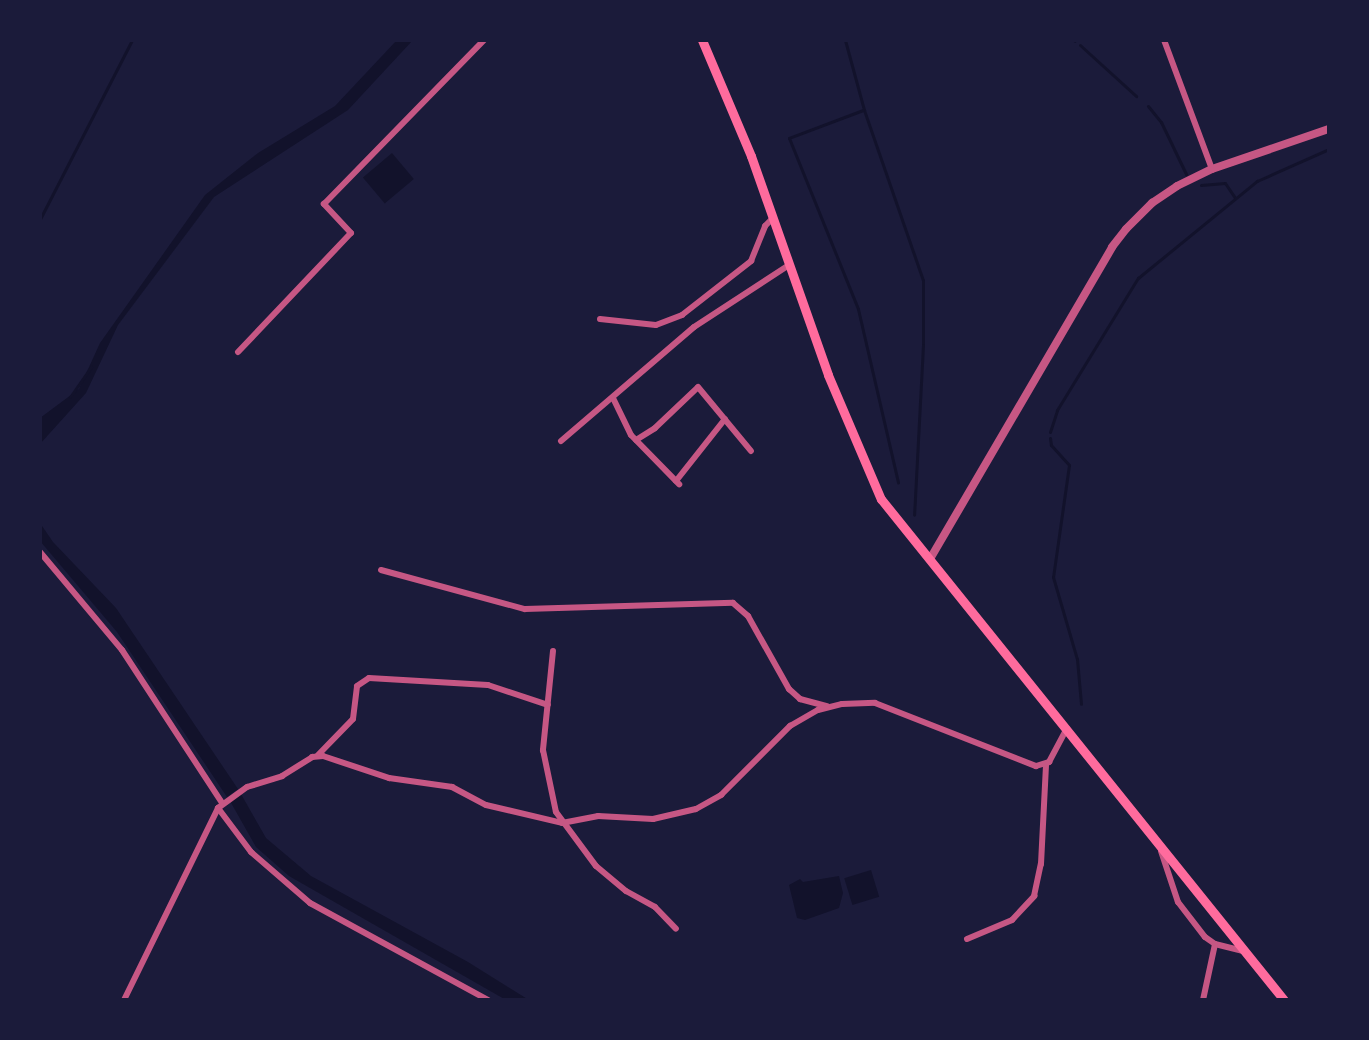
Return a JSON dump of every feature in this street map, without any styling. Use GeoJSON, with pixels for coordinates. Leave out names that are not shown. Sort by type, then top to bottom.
{"type":"FeatureCollection","features":[{"type":"Feature","properties":{"kind":"main road"},"geometry":{"type":"LineString","coordinates":[[702,40],[739,127],[828,375],[872,481],[901,526],[1158,840],[1284,1000]]}},
{"type":"Feature","properties":{"kind":"street"},"geometry":{"type":"LineString","coordinates":[[238,352],[351,233],[324,204],[484,40]]}},
{"type":"Feature","properties":{"kind":"street"},"geometry":{"type":"LineString","coordinates":[[1164,40],[1212,169]]}},
{"type":"Feature","properties":{"kind":"street"},"geometry":{"type":"LineString","coordinates":[[930,559],[1112,247],[1152,203],[1212,169],[1329,129]]}},
{"type":"Feature","properties":{"kind":"street"},"geometry":{"type":"LineString","coordinates":[[600,319],[656,325],[682,315],[751,261],[765,226],[772,219]]}},
{"type":"Feature","properties":{"kind":"street"},"geometry":{"type":"LineString","coordinates":[[561,441],[694,327],[789,265]]}},
{"type":"Feature","properties":{"kind":"street"},"geometry":{"type":"LineString","coordinates":[[636,440],[655,428],[698,387],[751,451]]}},
{"type":"Feature","properties":{"kind":"street"},"geometry":{"type":"LineString","coordinates":[[613,398],[636,440],[678,483],[725,419]]}},
{"type":"Feature","properties":{"kind":"street"},"geometry":{"type":"LineString","coordinates":[[40,552],[122,650],[251,852],[310,903],[488,1000]]}},
{"type":"Feature","properties":{"kind":"street"},"geometry":{"type":"LineString","coordinates":[[381,570],[525,609],[733,603],[748,616],[789,689],[800,699],[830,707]]}},
{"type":"Feature","properties":{"kind":"street"},"geometry":{"type":"LineString","coordinates":[[553,651],[544,765],[562,823],[596,866],[626,891],[655,907],[676,929]]}},
{"type":"Feature","properties":{"kind":"street"},"geometry":{"type":"LineString","coordinates":[[124,1000],[223,804],[247,787],[282,776],[318,755],[355,715],[357,686],[364,679],[472,683],[548,705]]}},
{"type":"Feature","properties":{"kind":"street"},"geometry":{"type":"LineString","coordinates":[[318,755],[389,778],[452,787],[486,805],[562,823],[598,816],[653,819],[696,809],[721,795],[772,740],[790,726],[830,707],[861,701],[875,703],[950,730],[1026,764],[1046,765]]}},
{"type":"Feature","properties":{"kind":"street"},"geometry":{"type":"LineString","coordinates":[[967,939],[1012,920],[1034,896],[1041,864],[1046,765],[1067,728]]}},
{"type":"Feature","properties":{"kind":"street"},"geometry":{"type":"LineString","coordinates":[[1158,840],[1178,902],[1215,944],[1248,952]]}},
{"type":"Feature","properties":{"kind":"street"},"geometry":{"type":"LineString","coordinates":[[1203,1000],[1215,944]]}},
{"type":"Feature","properties":{"kind":"shaded area"},"geometry":{"type":"Polygon","coordinates":[[[397,40],[413,40],[348,110],[214,197],[118,325],[86,393],[40,444],[40,418],[79,389],[100,343],[205,195],[258,153],[335,106],[397,40]]]}},
{"type":"Feature","properties":{"kind":"shaded area"},"geometry":{"type":"Polygon","coordinates":[[[392,153],[414,179],[385,203],[363,177],[392,153]]]}},
{"type":"Feature","properties":{"kind":"shaded area"},"geometry":{"type":"Polygon","coordinates":[[[40,523],[53,542],[116,608],[238,789],[227,797],[117,632],[40,541],[40,523]]]}},
{"type":"Feature","properties":{"kind":"shaded area"},"geometry":{"type":"Polygon","coordinates":[[[241,794],[266,838],[311,876],[468,962],[529,1000],[506,1000],[289,876],[256,847],[230,801],[241,794]]]}},
{"type":"Feature","properties":{"kind":"shaded area"},"geometry":{"type":"Polygon","coordinates":[[[871,870],[879,897],[852,905],[844,878],[871,870]]]}},
{"type":"Feature","properties":{"kind":"shaded area"},"geometry":{"type":"Polygon","coordinates":[[[839,876],[843,893],[839,908],[805,920],[797,918],[789,885],[800,879],[803,882],[839,876]]]}},
{"type":"Feature","properties":{"kind":"waterway"},"geometry":{"type":"LineString","coordinates":[[40,219],[132,40]]}},
{"type":"Feature","properties":{"kind":"waterway"},"geometry":{"type":"LineString","coordinates":[[845,40],[864,110],[923,280],[923,345],[914,515]]}},
{"type":"Feature","properties":{"kind":"waterway"},"geometry":{"type":"LineString","coordinates":[[1080,45],[1136,96]]}},
{"type":"Feature","properties":{"kind":"waterway"},"geometry":{"type":"LineString","coordinates":[[1148,106],[1161,122],[1186,174]]}},
{"type":"Feature","properties":{"kind":"waterway"},"geometry":{"type":"LineString","coordinates":[[863,110],[789,138],[858,309],[898,482]]}},
{"type":"Feature","properties":{"kind":"waterway"},"geometry":{"type":"LineString","coordinates":[[1050,432],[1057,410],[1138,278],[1257,181],[1329,149]]}},
{"type":"Feature","properties":{"kind":"waterway"},"geometry":{"type":"LineString","coordinates":[[1201,185],[1225,183],[1235,198]]}},
{"type":"Feature","properties":{"kind":"waterway"},"geometry":{"type":"LineString","coordinates":[[70,397],[91,367]]}},
{"type":"Feature","properties":{"kind":"waterway"},"geometry":{"type":"LineString","coordinates":[[1050,438],[1051,445],[1069,465],[1053,577],[1077,659],[1081,704]]}}]}
